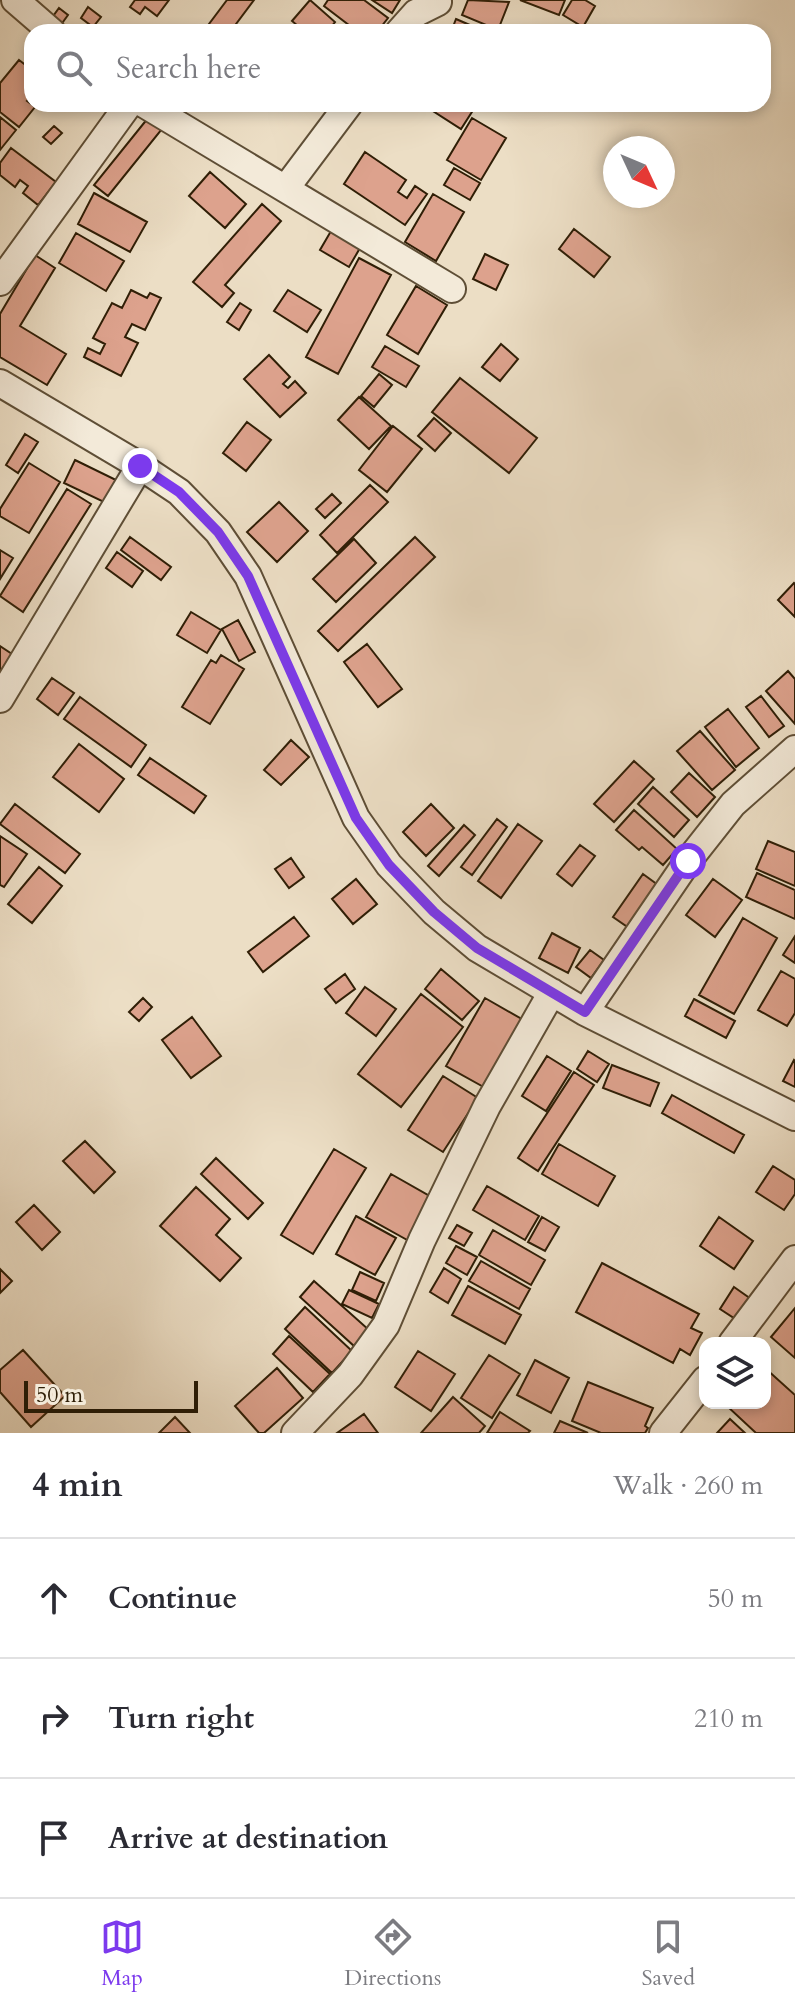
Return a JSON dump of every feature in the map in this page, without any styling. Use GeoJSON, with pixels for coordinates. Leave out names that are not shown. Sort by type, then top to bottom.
{"type":"FeatureCollection","features":[{"type":"Feature","properties":{"kind":"street"},"geometry":{"type":"LineString","coordinates":[[15,0],[43,24]]}},
{"type":"Feature","properties":{"kind":"street"},"geometry":{"type":"LineString","coordinates":[[406,24],[416,13],[438,2]]}},
{"type":"Feature","properties":{"kind":"street"},"geometry":{"type":"LineString","coordinates":[[0,282],[123,112]]}},
{"type":"Feature","properties":{"kind":"street"},"geometry":{"type":"LineString","coordinates":[[158,112],[452,289]]}},
{"type":"Feature","properties":{"kind":"street"},"geometry":{"type":"LineString","coordinates":[[286,188],[343,112]]}},
{"type":"Feature","properties":{"kind":"street"},"geometry":{"type":"LineString","coordinates":[[0,383],[179,492],[218,532],[248,576],[356,818],[389,865],[434,912],[477,948],[585,1012],[795,1117]]}},
{"type":"Feature","properties":{"kind":"street"},"geometry":{"type":"LineString","coordinates":[[0,699],[140,466]]}},
{"type":"Feature","properties":{"kind":"street"},"geometry":{"type":"LineString","coordinates":[[585,1012],[688,861],[733,804],[795,749]]}},
{"type":"Feature","properties":{"kind":"street"},"geometry":{"type":"LineString","coordinates":[[295,1433],[350,1375],[386,1325],[422,1240],[487,1106],[552,992]]}},
{"type":"Feature","properties":{"kind":"street"},"geometry":{"type":"LineString","coordinates":[[736,1337],[795,1259]]}},
{"type":"Feature","properties":{"kind":"street"},"geometry":{"type":"LineString","coordinates":[[663,1433],[699,1388]]}},
{"type":"Feature","properties":{"kind":"building"},"geometry":{"type":"Polygon","coordinates":[[[135,0],[169,0],[157,16],[145,7],[140,14],[130,7],[135,0]]]}},
{"type":"Feature","properties":{"kind":"building"},"geometry":{"type":"Polygon","coordinates":[[[227,0],[254,0],[236,24],[209,24],[227,0]]]}},
{"type":"Feature","properties":{"kind":"building"},"geometry":{"type":"Polygon","coordinates":[[[310,0],[335,22],[296,24],[292,21],[310,0]]]}},
{"type":"Feature","properties":{"kind":"building"},"geometry":{"type":"Polygon","coordinates":[[[328,0],[364,0],[388,18],[383,24],[348,24],[324,6],[328,0]]]}},
{"type":"Feature","properties":{"kind":"building"},"geometry":{"type":"Polygon","coordinates":[[[372,0],[400,0],[392,13],[372,0]]]}},
{"type":"Feature","properties":{"kind":"building"},"geometry":{"type":"Polygon","coordinates":[[[468,0],[509,2],[500,24],[484,24],[462,15],[468,0]]]}},
{"type":"Feature","properties":{"kind":"building"},"geometry":{"type":"Polygon","coordinates":[[[520,0],[565,0],[559,15],[520,0]]]}},
{"type":"Feature","properties":{"kind":"building"},"geometry":{"type":"Polygon","coordinates":[[[572,0],[585,0],[595,6],[585,24],[578,24],[563,15],[572,0]]]}},
{"type":"Feature","properties":{"kind":"building"},"geometry":{"type":"Polygon","coordinates":[[[88,7],[101,17],[95,24],[89,24],[81,18],[88,7]]]}},
{"type":"Feature","properties":{"kind":"building"},"geometry":{"type":"Polygon","coordinates":[[[59,8],[68,15],[61,24],[51,19],[59,8]]]}},
{"type":"Feature","properties":{"kind":"building"},"geometry":{"type":"Polygon","coordinates":[[[19,60],[24,64],[24,112],[31,112],[19,127],[0,112],[0,83],[19,60]]]}},
{"type":"Feature","properties":{"kind":"building"},"geometry":{"type":"Polygon","coordinates":[[[434,112],[472,112],[461,129],[434,112]]]}},
{"type":"Feature","properties":{"kind":"building"},"geometry":{"type":"Polygon","coordinates":[[[0,117],[16,130],[0,150],[0,117]]]}},
{"type":"Feature","properties":{"kind":"building"},"geometry":{"type":"Polygon","coordinates":[[[148,118],[162,129],[108,196],[94,185],[148,118]]]}},
{"type":"Feature","properties":{"kind":"building"},"geometry":{"type":"Polygon","coordinates":[[[472,118],[506,138],[481,180],[447,160],[472,118]]]}},
{"type":"Feature","properties":{"kind":"building"},"geometry":{"type":"Polygon","coordinates":[[[54,126],[62,133],[51,144],[43,137],[54,126]]]}},
{"type":"Feature","properties":{"kind":"building"},"geometry":{"type":"Polygon","coordinates":[[[11,148],[56,182],[38,205],[23,193],[28,186],[20,180],[15,187],[0,175],[0,163],[11,148]]]}},
{"type":"Feature","properties":{"kind":"building"},"geometry":{"type":"Polygon","coordinates":[[[365,152],[406,180],[398,192],[407,198],[415,186],[427,194],[405,225],[344,184],[365,152]]]}},
{"type":"Feature","properties":{"kind":"building"},"geometry":{"type":"Polygon","coordinates":[[[454,168],[480,183],[470,200],[444,185],[454,168]]]}},
{"type":"Feature","properties":{"kind":"building"},"geometry":{"type":"Polygon","coordinates":[[[210,172],[246,204],[225,228],[189,196],[210,172]]]}},
{"type":"Feature","properties":{"kind":"building"},"geometry":{"type":"Polygon","coordinates":[[[94,193],[147,222],[130,252],[78,224],[94,193]]]}},
{"type":"Feature","properties":{"kind":"building"},"geometry":{"type":"Polygon","coordinates":[[[433,194],[464,212],[436,261],[405,242],[433,194]]]}},
{"type":"Feature","properties":{"kind":"building"},"geometry":{"type":"Polygon","coordinates":[[[262,204],[281,221],[225,285],[234,293],[222,307],[193,282],[262,204]]]}},
{"type":"Feature","properties":{"kind":"building"},"geometry":{"type":"Polygon","coordinates":[[[574,229],[610,257],[594,277],[559,249],[574,229]]]}},
{"type":"Feature","properties":{"kind":"building"},"geometry":{"type":"Polygon","coordinates":[[[331,231],[360,248],[349,267],[320,250],[331,231]]]}},
{"type":"Feature","properties":{"kind":"building"},"geometry":{"type":"Polygon","coordinates":[[[76,233],[124,261],[106,291],[59,263],[76,233]]]}},
{"type":"Feature","properties":{"kind":"building"},"geometry":{"type":"Polygon","coordinates":[[[485,254],[508,265],[496,290],[473,279],[485,254]]]}},
{"type":"Feature","properties":{"kind":"building"},"geometry":{"type":"Polygon","coordinates":[[[35,255],[55,268],[20,326],[66,354],[47,385],[0,357],[0,314],[35,255]]]}},
{"type":"Feature","properties":{"kind":"building"},"geometry":{"type":"Polygon","coordinates":[[[359,258],[391,275],[338,374],[306,357],[359,258]]]}},
{"type":"Feature","properties":{"kind":"building"},"geometry":{"type":"Polygon","coordinates":[[[416,286],[447,305],[418,354],[387,335],[416,286]]]}},
{"type":"Feature","properties":{"kind":"building"},"geometry":{"type":"Polygon","coordinates":[[[131,290],[147,298],[150,293],[161,298],[145,330],[132,324],[125,337],[138,343],[121,376],[84,357],[88,348],[100,354],[105,344],[93,338],[112,303],[122,308],[131,290]]]}},
{"type":"Feature","properties":{"kind":"building"},"geometry":{"type":"Polygon","coordinates":[[[288,290],[321,310],[307,332],[274,311],[288,290]]]}},
{"type":"Feature","properties":{"kind":"building"},"geometry":{"type":"Polygon","coordinates":[[[240,303],[251,310],[239,330],[227,322],[240,303]]]}},
{"type":"Feature","properties":{"kind":"building"},"geometry":{"type":"Polygon","coordinates":[[[501,344],[518,359],[500,381],[482,367],[501,344]]]}},
{"type":"Feature","properties":{"kind":"building"},"geometry":{"type":"Polygon","coordinates":[[[385,346],[419,366],[406,387],[372,367],[385,346]]]}},
{"type":"Feature","properties":{"kind":"building"},"geometry":{"type":"Polygon","coordinates":[[[269,355],[290,377],[283,384],[288,388],[295,381],[306,393],[280,417],[244,379],[269,355]]]}},
{"type":"Feature","properties":{"kind":"building"},"geometry":{"type":"Polygon","coordinates":[[[379,374],[392,385],[374,407],[361,396],[379,374]]]}},
{"type":"Feature","properties":{"kind":"building"},"geometry":{"type":"Polygon","coordinates":[[[460,378],[537,438],[509,473],[432,412],[460,378]]]}},
{"type":"Feature","properties":{"kind":"building"},"geometry":{"type":"Polygon","coordinates":[[[359,397],[391,426],[369,449],[338,420],[359,397]]]}},
{"type":"Feature","properties":{"kind":"building"},"geometry":{"type":"Polygon","coordinates":[[[434,418],[451,433],[435,451],[418,436],[434,418]]]}},
{"type":"Feature","properties":{"kind":"building"},"geometry":{"type":"Polygon","coordinates":[[[247,422],[271,440],[246,471],[223,453],[247,422]]]}},
{"type":"Feature","properties":{"kind":"building"},"geometry":{"type":"Polygon","coordinates":[[[393,426],[422,449],[387,492],[359,470],[393,426]]]}},
{"type":"Feature","properties":{"kind":"building"},"geometry":{"type":"Polygon","coordinates":[[[25,434],[38,442],[18,473],[6,465],[25,434]]]}},
{"type":"Feature","properties":{"kind":"building"},"geometry":{"type":"Polygon","coordinates":[[[75,460],[116,480],[106,503],[64,483],[75,460]]]}},
{"type":"Feature","properties":{"kind":"building"},"geometry":{"type":"Polygon","coordinates":[[[29,463],[60,482],[29,533],[0,516],[0,509],[29,463]]]}},
{"type":"Feature","properties":{"kind":"building"},"geometry":{"type":"Polygon","coordinates":[[[370,485],[388,502],[337,553],[320,535],[370,485]]]}},
{"type":"Feature","properties":{"kind":"building"},"geometry":{"type":"Polygon","coordinates":[[[67,489],[91,504],[23,612],[0,596],[67,489]]]}},
{"type":"Feature","properties":{"kind":"building"},"geometry":{"type":"Polygon","coordinates":[[[332,494],[341,503],[325,518],[316,509],[332,494]]]}},
{"type":"Feature","properties":{"kind":"building"},"geometry":{"type":"Polygon","coordinates":[[[279,502],[308,531],[277,562],[247,532],[279,502]]]}},
{"type":"Feature","properties":{"kind":"building"},"geometry":{"type":"Polygon","coordinates":[[[130,537],[171,567],[161,580],[121,550],[130,537]]]}},
{"type":"Feature","properties":{"kind":"building"},"geometry":{"type":"Polygon","coordinates":[[[415,537],[435,557],[338,651],[318,631],[415,537]]]}},
{"type":"Feature","properties":{"kind":"building"},"geometry":{"type":"Polygon","coordinates":[[[354,539],[376,563],[336,602],[313,579],[354,539]]]}},
{"type":"Feature","properties":{"kind":"building"},"geometry":{"type":"Polygon","coordinates":[[[0,550],[13,558],[0,579],[0,550]]]}},
{"type":"Feature","properties":{"kind":"building"},"geometry":{"type":"Polygon","coordinates":[[[117,552],[143,571],[132,587],[106,568],[117,552]]]}},
{"type":"Feature","properties":{"kind":"building"},"geometry":{"type":"Polygon","coordinates":[[[795,584],[795,617],[778,600],[795,584]]]}},
{"type":"Feature","properties":{"kind":"building"},"geometry":{"type":"Polygon","coordinates":[[[191,612],[221,630],[207,653],[177,635],[191,612]]]}},
{"type":"Feature","properties":{"kind":"building"},"geometry":{"type":"Polygon","coordinates":[[[238,620],[255,652],[239,661],[222,629],[238,620]]]}},
{"type":"Feature","properties":{"kind":"building"},"geometry":{"type":"Polygon","coordinates":[[[367,644],[402,689],[378,707],[344,662],[367,644]]]}},
{"type":"Feature","properties":{"kind":"building"},"geometry":{"type":"Polygon","coordinates":[[[0,646],[12,654],[0,672],[0,646]]]}},
{"type":"Feature","properties":{"kind":"building"},"geometry":{"type":"Polygon","coordinates":[[[221,655],[244,669],[210,724],[182,707],[211,660],[216,663],[221,655]]]}},
{"type":"Feature","properties":{"kind":"building"},"geometry":{"type":"Polygon","coordinates":[[[788,671],[795,679],[795,724],[766,691],[788,671]]]}},
{"type":"Feature","properties":{"kind":"building"},"geometry":{"type":"Polygon","coordinates":[[[52,678],[74,693],[58,715],[37,699],[52,678]]]}},
{"type":"Feature","properties":{"kind":"building"},"geometry":{"type":"Polygon","coordinates":[[[761,696],[784,726],[769,737],[746,707],[761,696]]]}},
{"type":"Feature","properties":{"kind":"building"},"geometry":{"type":"Polygon","coordinates":[[[80,697],[146,745],[131,767],[64,719],[80,697]]]}},
{"type":"Feature","properties":{"kind":"building"},"geometry":{"type":"Polygon","coordinates":[[[728,709],[759,748],[736,767],[705,727],[728,709]]]}},
{"type":"Feature","properties":{"kind":"building"},"geometry":{"type":"Polygon","coordinates":[[[700,731],[735,770],[712,790],[677,751],[700,731]]]}},
{"type":"Feature","properties":{"kind":"building"},"geometry":{"type":"Polygon","coordinates":[[[291,740],[309,757],[281,785],[264,770],[291,740]]]}},
{"type":"Feature","properties":{"kind":"building"},"geometry":{"type":"Polygon","coordinates":[[[79,744],[124,779],[99,812],[53,777],[79,744]]]}},
{"type":"Feature","properties":{"kind":"building"},"geometry":{"type":"Polygon","coordinates":[[[150,758],[206,796],[194,813],[138,775],[150,758]]]}},
{"type":"Feature","properties":{"kind":"building"},"geometry":{"type":"Polygon","coordinates":[[[634,761],[654,779],[614,822],[594,804],[634,761]]]}},
{"type":"Feature","properties":{"kind":"building"},"geometry":{"type":"Polygon","coordinates":[[[689,773],[715,797],[697,817],[671,792],[689,773]]]}},
{"type":"Feature","properties":{"kind":"building"},"geometry":{"type":"Polygon","coordinates":[[[653,787],[689,820],[674,837],[638,804],[653,787]]]}},
{"type":"Feature","properties":{"kind":"building"},"geometry":{"type":"Polygon","coordinates":[[[15,804],[80,854],[65,873],[0,824],[15,804]]]}},
{"type":"Feature","properties":{"kind":"building"},"geometry":{"type":"Polygon","coordinates":[[[431,804],[454,828],[426,856],[403,832],[431,804]]]}},
{"type":"Feature","properties":{"kind":"building"},"geometry":{"type":"Polygon","coordinates":[[[634,810],[677,849],[663,865],[616,830],[634,810]]]}},
{"type":"Feature","properties":{"kind":"building"},"geometry":{"type":"Polygon","coordinates":[[[497,819],[507,827],[472,875],[461,867],[497,819]]]}},
{"type":"Feature","properties":{"kind":"building"},"geometry":{"type":"Polygon","coordinates":[[[518,824],[542,841],[501,898],[478,881],[518,824]]]}},
{"type":"Feature","properties":{"kind":"building"},"geometry":{"type":"Polygon","coordinates":[[[464,825],[475,835],[439,876],[428,866],[464,825]]]}},
{"type":"Feature","properties":{"kind":"building"},"geometry":{"type":"Polygon","coordinates":[[[0,836],[27,854],[4,887],[0,885],[0,836]]]}},
{"type":"Feature","properties":{"kind":"building"},"geometry":{"type":"Polygon","coordinates":[[[768,841],[795,852],[795,886],[756,869],[768,841]]]}},
{"type":"Feature","properties":{"kind":"building"},"geometry":{"type":"Polygon","coordinates":[[[580,845],[595,856],[572,886],[557,874],[580,845]]]}},
{"type":"Feature","properties":{"kind":"building"},"geometry":{"type":"Polygon","coordinates":[[[291,858],[304,877],[289,888],[275,869],[291,858]]]}},
{"type":"Feature","properties":{"kind":"building"},"geometry":{"type":"Polygon","coordinates":[[[39,867],[62,886],[32,923],[8,904],[39,867]]]}},
{"type":"Feature","properties":{"kind":"building"},"geometry":{"type":"Polygon","coordinates":[[[757,873],[795,890],[795,919],[746,897],[757,873]]]}},
{"type":"Feature","properties":{"kind":"building"},"geometry":{"type":"Polygon","coordinates":[[[643,874],[658,885],[629,928],[613,917],[643,874]]]}},
{"type":"Feature","properties":{"kind":"building"},"geometry":{"type":"Polygon","coordinates":[[[356,879],[377,904],[353,924],[332,899],[356,879]]]}},
{"type":"Feature","properties":{"kind":"building"},"geometry":{"type":"Polygon","coordinates":[[[713,879],[742,900],[715,937],[686,915],[713,879]]]}},
{"type":"Feature","properties":{"kind":"building"},"geometry":{"type":"Polygon","coordinates":[[[294,917],[309,936],[263,972],[248,952],[294,917]]]}},
{"type":"Feature","properties":{"kind":"building"},"geometry":{"type":"Polygon","coordinates":[[[743,918],[777,938],[734,1014],[699,995],[743,918]]]}},
{"type":"Feature","properties":{"kind":"building"},"geometry":{"type":"Polygon","coordinates":[[[552,933],[580,948],[568,973],[539,958],[552,933]]]}},
{"type":"Feature","properties":{"kind":"building"},"geometry":{"type":"Polygon","coordinates":[[[795,936],[795,963],[783,955],[795,936]]]}},
{"type":"Feature","properties":{"kind":"building"},"geometry":{"type":"Polygon","coordinates":[[[590,950],[604,960],[591,978],[576,967],[590,950]]]}},
{"type":"Feature","properties":{"kind":"building"},"geometry":{"type":"Polygon","coordinates":[[[441,969],[479,1001],[462,1020],[425,989],[441,969]]]}},
{"type":"Feature","properties":{"kind":"building"},"geometry":{"type":"Polygon","coordinates":[[[781,971],[795,979],[795,1013],[787,1026],[758,1010],[781,971]]]}},
{"type":"Feature","properties":{"kind":"building"},"geometry":{"type":"Polygon","coordinates":[[[345,974],[355,989],[336,1003],[325,989],[345,974]]]}},
{"type":"Feature","properties":{"kind":"building"},"geometry":{"type":"Polygon","coordinates":[[[365,987],[396,1009],[376,1036],[346,1013],[365,987]]]}},
{"type":"Feature","properties":{"kind":"building"},"geometry":{"type":"Polygon","coordinates":[[[421,994],[463,1027],[401,1107],[358,1074],[421,994]]]}},
{"type":"Feature","properties":{"kind":"building"},"geometry":{"type":"Polygon","coordinates":[[[143,998],[152,1007],[139,1021],[129,1012],[143,998]]]}},
{"type":"Feature","properties":{"kind":"building"},"geometry":{"type":"Polygon","coordinates":[[[485,998],[527,1022],[489,1090],[446,1066],[485,998]]]}},
{"type":"Feature","properties":{"kind":"building"},"geometry":{"type":"Polygon","coordinates":[[[694,999],[735,1021],[726,1038],[685,1016],[694,999]]]}},
{"type":"Feature","properties":{"kind":"building"},"geometry":{"type":"Polygon","coordinates":[[[192,1017],[221,1056],[191,1078],[162,1040],[192,1017]]]}},
{"type":"Feature","properties":{"kind":"building"},"geometry":{"type":"Polygon","coordinates":[[[588,1051],[609,1064],[597,1082],[577,1069],[588,1051]]]}},
{"type":"Feature","properties":{"kind":"building"},"geometry":{"type":"Polygon","coordinates":[[[547,1056],[571,1071],[546,1111],[522,1096],[547,1056]]]}},
{"type":"Feature","properties":{"kind":"building"},"geometry":{"type":"Polygon","coordinates":[[[795,1061],[795,1087],[783,1081],[795,1061]]]}},
{"type":"Feature","properties":{"kind":"building"},"geometry":{"type":"Polygon","coordinates":[[[612,1065],[659,1083],[650,1106],[603,1088],[612,1065]]]}},
{"type":"Feature","properties":{"kind":"building"},"geometry":{"type":"Polygon","coordinates":[[[574,1072],[594,1085],[538,1171],[518,1158],[574,1072]]]}},
{"type":"Feature","properties":{"kind":"building"},"geometry":{"type":"Polygon","coordinates":[[[443,1076],[478,1098],[443,1152],[408,1130],[443,1076]]]}},
{"type":"Feature","properties":{"kind":"building"},"geometry":{"type":"Polygon","coordinates":[[[672,1095],[744,1135],[734,1153],[662,1113],[672,1095]]]}},
{"type":"Feature","properties":{"kind":"building"},"geometry":{"type":"Polygon","coordinates":[[[85,1141],[115,1172],[94,1193],[63,1161],[85,1141]]]}},
{"type":"Feature","properties":{"kind":"building"},"geometry":{"type":"Polygon","coordinates":[[[559,1144],[615,1176],[598,1206],[542,1174],[559,1144]]]}},
{"type":"Feature","properties":{"kind":"building"},"geometry":{"type":"Polygon","coordinates":[[[334,1149],[366,1168],[313,1254],[281,1235],[334,1149]]]}},
{"type":"Feature","properties":{"kind":"building"},"geometry":{"type":"Polygon","coordinates":[[[216,1158],[263,1203],[248,1219],[201,1174],[216,1158]]]}},
{"type":"Feature","properties":{"kind":"building"},"geometry":{"type":"Polygon","coordinates":[[[773,1166],[795,1180],[795,1194],[784,1210],[756,1192],[773,1166]]]}},
{"type":"Feature","properties":{"kind":"building"},"geometry":{"type":"Polygon","coordinates":[[[391,1174],[433,1198],[409,1241],[366,1217],[391,1174]]]}},
{"type":"Feature","properties":{"kind":"building"},"geometry":{"type":"Polygon","coordinates":[[[487,1186],[539,1216],[525,1240],[473,1210],[487,1186]]]}},
{"type":"Feature","properties":{"kind":"building"},"geometry":{"type":"Polygon","coordinates":[[[196,1187],[230,1219],[216,1235],[241,1258],[220,1281],[160,1226],[196,1187]]]}},
{"type":"Feature","properties":{"kind":"building"},"geometry":{"type":"Polygon","coordinates":[[[34,1205],[60,1232],[42,1250],[16,1222],[34,1205]]]}},
{"type":"Feature","properties":{"kind":"building"},"geometry":{"type":"Polygon","coordinates":[[[356,1216],[396,1238],[375,1275],[336,1254],[356,1216]]]}},
{"type":"Feature","properties":{"kind":"building"},"geometry":{"type":"Polygon","coordinates":[[[542,1217],[559,1227],[545,1251],[528,1242],[542,1217]]]}},
{"type":"Feature","properties":{"kind":"building"},"geometry":{"type":"Polygon","coordinates":[[[719,1217],[753,1241],[734,1269],[700,1246],[719,1217]]]}},
{"type":"Feature","properties":{"kind":"building"},"geometry":{"type":"Polygon","coordinates":[[[457,1225],[472,1233],[464,1246],[449,1238],[457,1225]]]}},
{"type":"Feature","properties":{"kind":"building"},"geometry":{"type":"Polygon","coordinates":[[[493,1230],[545,1260],[531,1285],[479,1255],[493,1230]]]}},
{"type":"Feature","properties":{"kind":"building"},"geometry":{"type":"Polygon","coordinates":[[[456,1246],[477,1257],[467,1275],[446,1263],[456,1246]]]}},
{"type":"Feature","properties":{"kind":"building"},"geometry":{"type":"Polygon","coordinates":[[[481,1261],[530,1289],[519,1309],[469,1281],[481,1261]]]}},
{"type":"Feature","properties":{"kind":"building"},"geometry":{"type":"Polygon","coordinates":[[[602,1263],[699,1314],[691,1328],[702,1333],[690,1355],[680,1349],[673,1363],[576,1312],[602,1263]]]}},
{"type":"Feature","properties":{"kind":"building"},"geometry":{"type":"Polygon","coordinates":[[[444,1268],[461,1279],[448,1303],[430,1292],[444,1268]]]}},
{"type":"Feature","properties":{"kind":"building"},"geometry":{"type":"Polygon","coordinates":[[[0,1269],[12,1281],[0,1293],[0,1269]]]}},
{"type":"Feature","properties":{"kind":"building"},"geometry":{"type":"Polygon","coordinates":[[[360,1272],[384,1283],[376,1301],[352,1290],[360,1272]]]}},
{"type":"Feature","properties":{"kind":"building"},"geometry":{"type":"Polygon","coordinates":[[[314,1281],[369,1330],[354,1346],[300,1297],[314,1281]]]}},
{"type":"Feature","properties":{"kind":"building"},"geometry":{"type":"Polygon","coordinates":[[[468,1286],[521,1315],[505,1344],[452,1315],[468,1286]]]}},
{"type":"Feature","properties":{"kind":"building"},"geometry":{"type":"Polygon","coordinates":[[[734,1287],[751,1299],[737,1320],[720,1309],[734,1287]]]}},
{"type":"Feature","properties":{"kind":"building"},"geometry":{"type":"Polygon","coordinates":[[[349,1290],[379,1304],[372,1318],[342,1304],[349,1290]]]}},
{"type":"Feature","properties":{"kind":"building"},"geometry":{"type":"Polygon","coordinates":[[[305,1307],[352,1351],[332,1373],[285,1329],[305,1307]]]}},
{"type":"Feature","properties":{"kind":"building"},"geometry":{"type":"Polygon","coordinates":[[[795,1308],[795,1358],[771,1337],[795,1308]]]}},
{"type":"Feature","properties":{"kind":"building"},"geometry":{"type":"Polygon","coordinates":[[[289,1336],[330,1374],[313,1392],[273,1354],[289,1336]]]}},
{"type":"Feature","properties":{"kind":"building"},"geometry":{"type":"Polygon","coordinates":[[[23,1350],[65,1396],[31,1427],[0,1392],[0,1370],[23,1350]]]}},
{"type":"Feature","properties":{"kind":"building"},"geometry":{"type":"Polygon","coordinates":[[[418,1351],[455,1374],[431,1411],[395,1387],[418,1351]]]}},
{"type":"Feature","properties":{"kind":"building"},"geometry":{"type":"Polygon","coordinates":[[[489,1355],[520,1374],[492,1418],[461,1398],[489,1355]]]}},
{"type":"Feature","properties":{"kind":"building"},"geometry":{"type":"Polygon","coordinates":[[[535,1360],[569,1378],[551,1413],[517,1395],[535,1360]]]}},
{"type":"Feature","properties":{"kind":"building"},"geometry":{"type":"Polygon","coordinates":[[[277,1368],[303,1398],[264,1433],[259,1433],[235,1406],[277,1368]]]}},
{"type":"Feature","properties":{"kind":"building"},"geometry":{"type":"Polygon","coordinates":[[[771,1373],[795,1395],[795,1433],[756,1433],[730,1409],[771,1409],[771,1373]]]}},
{"type":"Feature","properties":{"kind":"building"},"geometry":{"type":"Polygon","coordinates":[[[588,1382],[653,1408],[645,1433],[601,1433],[572,1421],[588,1382]]]}},
{"type":"Feature","properties":{"kind":"building"},"geometry":{"type":"Polygon","coordinates":[[[453,1397],[485,1426],[479,1433],[421,1433],[453,1397]]]}},
{"type":"Feature","properties":{"kind":"building"},"geometry":{"type":"Polygon","coordinates":[[[500,1412],[530,1431],[487,1433],[500,1412]]]}},
{"type":"Feature","properties":{"kind":"building"},"geometry":{"type":"Polygon","coordinates":[[[364,1414],[378,1433],[337,1433],[364,1414]]]}},
{"type":"Feature","properties":{"kind":"building"},"geometry":{"type":"Polygon","coordinates":[[[175,1417],[190,1433],[159,1433],[175,1417]]]}},
{"type":"Feature","properties":{"kind":"building"},"geometry":{"type":"Polygon","coordinates":[[[730,1419],[745,1433],[717,1433],[730,1419]]]}},
{"type":"Feature","properties":{"kind":"building"},"geometry":{"type":"Polygon","coordinates":[[[560,1421],[588,1433],[554,1433],[560,1421]]]}},
{"type":"Feature","properties":{"kind":"route"},"geometry":{"type":"LineString","coordinates":[[140,466],[179,492],[218,532],[248,576],[356,818],[389,865],[434,912],[477,948],[585,1012],[688,861]]}}]}
